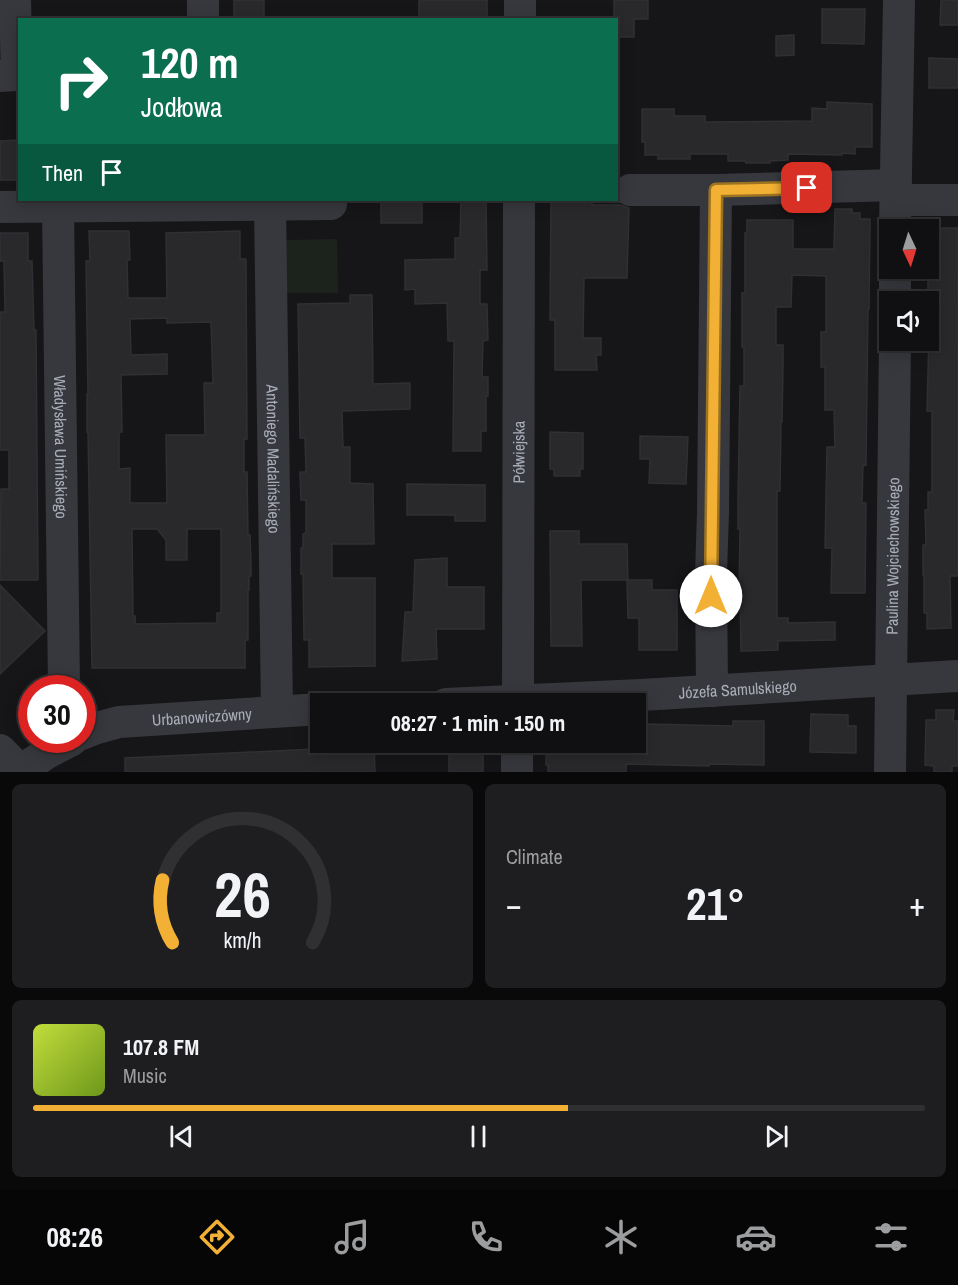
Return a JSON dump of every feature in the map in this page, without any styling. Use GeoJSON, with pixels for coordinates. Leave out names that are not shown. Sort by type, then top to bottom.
{"type":"FeatureCollection","features":[{"type":"Feature","properties":{"kind":"street"},"geometry":{"type":"LineString","coordinates":[[8,76],[15,0]]}},
{"type":"Feature","properties":{"kind":"street"},"geometry":{"type":"LineString","coordinates":[[203,0],[203,18]]}},
{"type":"Feature","properties":{"kind":"street"},"geometry":{"type":"LineString","coordinates":[[520,0],[520,18]]}},
{"type":"Feature","properties":{"kind":"street"},"geometry":{"type":"LineString","coordinates":[[896,205],[899,0]]}},
{"type":"Feature","properties":{"kind":"street"},"geometry":{"type":"LineString","coordinates":[[630,190],[716,190],[896,205],[958,200]]}},
{"type":"Feature","properties":{"kind":"street"},"geometry":{"type":"LineString","coordinates":[[712,691],[711,574],[716,190]]}},
{"type":"Feature","properties":{"kind":"street","name":"Półwiejska"},"geometry":{"type":"LineString","coordinates":[[518,693],[519,201]]}},
{"type":"Feature","properties":{"kind":"street"},"geometry":{"type":"LineString","coordinates":[[0,207],[331,204]]}},
{"type":"Feature","properties":{"kind":"street","name":"Antoniego Madalińskiego"},"geometry":{"type":"LineString","coordinates":[[270,205],[277,711]]}},
{"type":"Feature","properties":{"kind":"street","name":"Władysława Umińskiego"},"geometry":{"type":"LineString","coordinates":[[58,207],[64,675]]}},
{"type":"Feature","properties":{"kind":"street","name":"Paulina Wojciechowskiego"},"geometry":{"type":"LineString","coordinates":[[890,772],[894,351]]}},
{"type":"Feature","properties":{"kind":"street","name":"Józefa Samulskiego"},"geometry":{"type":"LineString","coordinates":[[646,695],[958,676]]}},
{"type":"Feature","properties":{"kind":"street","name":"Urbanowiczówny"},"geometry":{"type":"LineString","coordinates":[[96,728],[119,722],[310,710]]}},
{"type":"Feature","properties":{"kind":"street"},"geometry":{"type":"LineString","coordinates":[[14,764],[47,753]]}},
{"type":"Feature","properties":{"kind":"street"},"geometry":{"type":"LineString","coordinates":[[517,753],[517,772]]}},
{"type":"Feature","properties":{"kind":"shaded area"},"geometry":{"type":"Polygon","coordinates":[[[337,239],[338,293],[287,293],[286,240],[337,239]]]}},
{"type":"Feature","properties":{"kind":"building"},"geometry":{"type":"Polygon","coordinates":[[[234,0],[264,0],[264,18],[234,18],[234,0]]]}},
{"type":"Feature","properties":{"kind":"building"},"geometry":{"type":"Polygon","coordinates":[[[419,0],[487,0],[487,17],[419,18],[419,0]]]}},
{"type":"Feature","properties":{"kind":"building"},"geometry":{"type":"Polygon","coordinates":[[[614,0],[648,0],[648,19],[634,19],[634,37],[618,37],[618,18],[614,18],[614,0]]]}},
{"type":"Feature","properties":{"kind":"building"},"geometry":{"type":"Polygon","coordinates":[[[941,0],[958,0],[958,25],[940,25],[941,0]]]}},
{"type":"Feature","properties":{"kind":"building"},"geometry":{"type":"Polygon","coordinates":[[[822,9],[865,9],[864,44],[822,43],[822,9]]]}},
{"type":"Feature","properties":{"kind":"building"},"geometry":{"type":"Polygon","coordinates":[[[794,35],[794,55],[776,56],[776,36],[794,35]]]}},
{"type":"Feature","properties":{"kind":"building"},"geometry":{"type":"Polygon","coordinates":[[[929,58],[958,59],[958,88],[929,88],[929,58]]]}},
{"type":"Feature","properties":{"kind":"building"},"geometry":{"type":"Polygon","coordinates":[[[827,102],[872,104],[872,147],[855,147],[855,154],[788,154],[788,160],[770,161],[770,163],[728,161],[728,154],[690,154],[690,159],[658,159],[658,155],[645,155],[645,142],[642,142],[642,109],[674,109],[674,116],[705,116],[705,122],[812,121],[812,108],[827,109],[827,102]]]}},
{"type":"Feature","properties":{"kind":"building"},"geometry":{"type":"Polygon","coordinates":[[[18,140],[18,180],[0,180],[0,141],[18,140]]]}},
{"type":"Feature","properties":{"kind":"building"},"geometry":{"type":"Polygon","coordinates":[[[381,201],[422,201],[422,223],[381,223],[381,201]]]}},
{"type":"Feature","properties":{"kind":"building"},"geometry":{"type":"Polygon","coordinates":[[[461,201],[486,201],[487,270],[480,270],[480,304],[487,304],[488,340],[483,341],[482,377],[488,377],[488,396],[486,396],[486,431],[481,431],[481,451],[453,451],[454,341],[448,341],[447,303],[415,304],[415,289],[405,290],[405,260],[455,259],[455,238],[460,238],[461,201]]]}},
{"type":"Feature","properties":{"kind":"building"},"geometry":{"type":"Polygon","coordinates":[[[551,201],[592,201],[592,205],[620,205],[629,208],[627,278],[584,278],[583,338],[601,338],[601,355],[596,355],[597,370],[555,370],[555,320],[550,320],[551,201]]]}},
{"type":"Feature","properties":{"kind":"building"},"geometry":{"type":"Polygon","coordinates":[[[835,209],[852,209],[852,213],[860,213],[860,219],[870,219],[866,465],[863,464],[862,503],[866,503],[865,593],[831,593],[832,548],[825,548],[827,447],[835,447],[834,410],[825,410],[825,367],[821,367],[821,332],[826,332],[826,276],[792,275],[791,307],[776,307],[776,345],[783,345],[780,491],[777,491],[777,618],[788,618],[788,623],[835,622],[835,640],[778,641],[778,650],[741,651],[738,501],[740,386],[744,386],[742,293],[745,293],[747,220],[793,220],[793,249],[834,249],[835,209]]]}},
{"type":"Feature","properties":{"kind":"building"},"geometry":{"type":"Polygon","coordinates":[[[941,228],[958,228],[958,576],[950,576],[951,628],[927,629],[927,613],[924,613],[923,545],[926,545],[925,510],[928,510],[928,492],[932,492],[932,411],[927,411],[929,351],[939,351],[939,291],[928,291],[928,279],[939,279],[939,237],[941,237],[941,228]]]}},
{"type":"Feature","properties":{"kind":"building"},"geometry":{"type":"Polygon","coordinates":[[[89,231],[129,231],[128,298],[167,298],[166,233],[240,231],[240,259],[246,259],[247,439],[244,439],[244,472],[247,472],[251,563],[245,668],[92,668],[86,261],[90,261],[89,231]],[[167,318],[130,319],[131,355],[167,354],[167,374],[121,375],[122,432],[119,432],[119,469],[130,468],[130,503],[167,503],[166,435],[205,435],[204,383],[213,383],[211,322],[167,323],[167,318]],[[132,529],[135,624],[217,623],[217,613],[221,613],[221,529],[187,529],[187,560],[166,560],[166,540],[157,529],[132,529]]]}},
{"type":"Feature","properties":{"kind":"building"},"geometry":{"type":"Polygon","coordinates":[[[0,233],[28,233],[28,261],[32,261],[34,330],[36,330],[38,580],[0,580],[1,489],[9,489],[9,450],[0,450],[0,312],[5,312],[4,261],[0,261],[0,233]]]}},
{"type":"Feature","properties":{"kind":"building"},"geometry":{"type":"Polygon","coordinates":[[[350,295],[372,295],[373,384],[410,383],[410,409],[342,411],[343,447],[350,447],[350,483],[373,484],[374,544],[332,544],[332,578],[375,578],[375,666],[309,667],[309,640],[304,640],[303,574],[301,574],[301,548],[303,548],[303,534],[306,533],[306,500],[301,500],[300,472],[306,472],[305,438],[300,438],[298,304],[350,303],[350,295]]]}},
{"type":"Feature","properties":{"kind":"building"},"geometry":{"type":"Polygon","coordinates":[[[550,432],[583,433],[583,469],[580,469],[580,476],[554,476],[554,469],[550,469],[550,432]]]}},
{"type":"Feature","properties":{"kind":"building"},"geometry":{"type":"Polygon","coordinates":[[[640,436],[688,437],[686,484],[649,483],[650,459],[640,459],[640,436]]]}},
{"type":"Feature","properties":{"kind":"building"},"geometry":{"type":"Polygon","coordinates":[[[407,484],[485,485],[485,521],[455,521],[455,515],[407,515],[407,484]]]}},
{"type":"Feature","properties":{"kind":"building"},"geometry":{"type":"Polygon","coordinates":[[[550,531],[579,531],[579,544],[627,544],[628,580],[652,580],[652,590],[677,590],[677,650],[639,650],[639,618],[628,618],[627,580],[581,580],[582,646],[551,646],[550,531]]]}},
{"type":"Feature","properties":{"kind":"building"},"geometry":{"type":"Polygon","coordinates":[[[447,558],[447,587],[484,587],[484,629],[436,629],[437,659],[402,661],[405,612],[413,612],[415,560],[447,558]]]}},
{"type":"Feature","properties":{"kind":"building"},"geometry":{"type":"Polygon","coordinates":[[[0,585],[45,631],[0,674],[0,585]]]}},
{"type":"Feature","properties":{"kind":"building"},"geometry":{"type":"Polygon","coordinates":[[[936,710],[954,710],[953,721],[958,721],[958,766],[952,766],[952,772],[934,772],[934,766],[925,765],[926,720],[936,720],[936,710]]]}},
{"type":"Feature","properties":{"kind":"building"},"geometry":{"type":"Polygon","coordinates":[[[811,714],[848,715],[848,726],[856,726],[856,753],[810,752],[811,714]]]}},
{"type":"Feature","properties":{"kind":"building"},"geometry":{"type":"Polygon","coordinates":[[[733,721],[764,721],[764,765],[626,764],[626,772],[548,772],[548,765],[546,765],[546,753],[646,753],[647,724],[733,726],[733,721]]]}},
{"type":"Feature","properties":{"kind":"building"},"geometry":{"type":"Polygon","coordinates":[[[310,749],[310,753],[374,753],[375,772],[125,772],[125,758],[310,749]]]}},
{"type":"Feature","properties":{"kind":"building"},"geometry":{"type":"Polygon","coordinates":[[[449,753],[483,753],[483,772],[449,772],[449,753]]]}},
{"type":"Feature","properties":{"kind":"route"},"geometry":{"type":"LineString","coordinates":[[711,596],[716,190],[807,188]]}}]}
